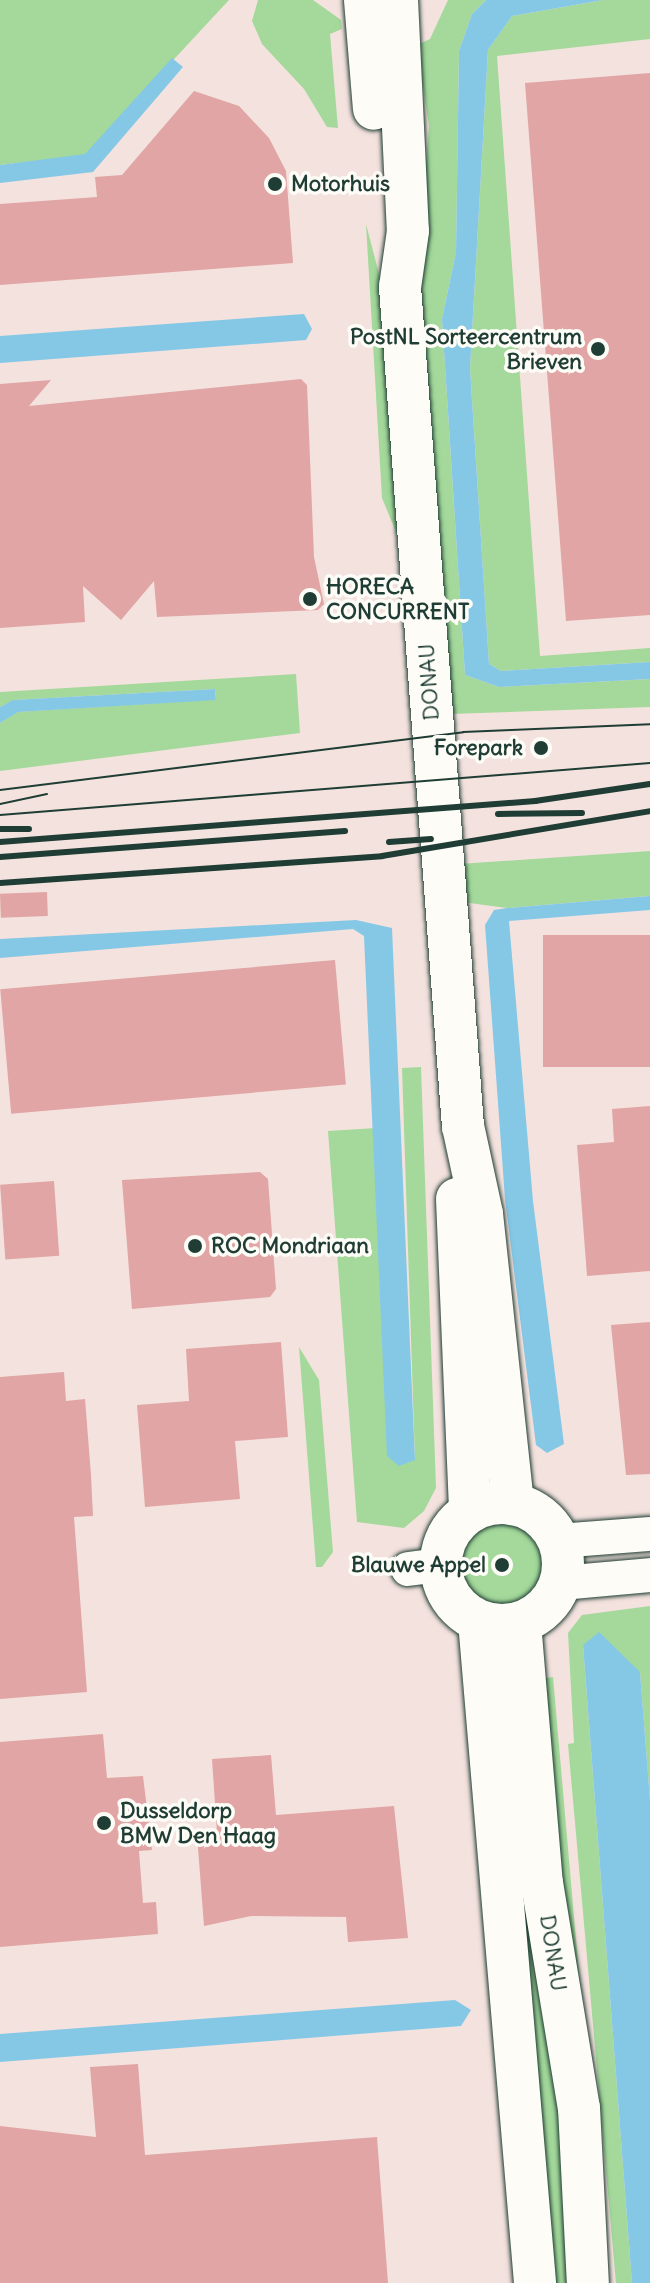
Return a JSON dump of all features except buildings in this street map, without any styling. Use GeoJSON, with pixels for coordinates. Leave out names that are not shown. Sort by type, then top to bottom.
{"type":"FeatureCollection","features":[{"type":"Feature","properties":{"kind":"main road","name":"DONAU"},"geometry":{"type":"LineString","coordinates":[[365,0],[383,237],[400,287]]}},
{"type":"Feature","properties":{"kind":"main road","name":"DONAU"},"geometry":{"type":"LineString","coordinates":[[397,0],[408,231],[400,287],[463,1126],[482,1214],[513,1504]]}},
{"type":"Feature","properties":{"kind":"main road","name":"DONAU"},"geometry":{"type":"LineString","coordinates":[[463,1126],[456,1214],[470,1512]]}},
{"type":"Feature","properties":{"kind":"main road"},"geometry":{"type":"LineString","coordinates":[[513,1504],[541,1517],[559,1541],[561,1583],[545,1608],[520,1623],[479,1621],[452,1599],[424,1567],[470,1512],[513,1504]]}},
{"type":"Feature","properties":{"kind":"main road","name":"DONAU"},"geometry":{"type":"LineString","coordinates":[[479,1621],[535,2283]]}},
{"type":"Feature","properties":{"kind":"main road","name":"DONAU"},"geometry":{"type":"LineString","coordinates":[[520,1623],[542,1883],[579,2108],[588,2283]]}},
{"type":"Feature","properties":{"kind":"street"},"geometry":{"type":"LineString","coordinates":[[559,1541],[650,1534]]}},
{"type":"Feature","properties":{"kind":"street"},"geometry":{"type":"LineString","coordinates":[[561,1583],[650,1575]]}},
{"type":"Feature","properties":{"kind":"shaded area","name":"Forepark"},"geometry":{"type":"Polygon","coordinates":[[[0,0],[650,0],[650,2283],[0,2283],[0,0]]]}},
{"type":"Feature","properties":{"kind":"green space"},"geometry":{"type":"Polygon","coordinates":[[[0,0],[229,0],[85,155],[0,165],[0,0]]]}},
{"type":"Feature","properties":{"kind":"green space"},"geometry":{"type":"Polygon","coordinates":[[[258,0],[313,0],[341,20],[342,29],[330,34],[338,128],[327,127],[304,89],[262,44],[252,21],[258,0]]]}},
{"type":"Feature","properties":{"kind":"green space"},"geometry":{"type":"Polygon","coordinates":[[[448,0],[486,0],[472,14],[459,51],[456,252],[442,319],[465,675],[499,687],[650,679],[650,707],[450,714],[417,278],[429,126],[417,45],[430,39],[448,0]]]}},
{"type":"Feature","properties":{"kind":"green space"},"geometry":{"type":"Polygon","coordinates":[[[603,0],[650,0],[650,39],[497,56],[540,656],[650,648],[650,662],[501,671],[489,664],[470,368],[488,50],[512,16],[603,0]]]}},
{"type":"Feature","properties":{"kind":"green space"},"geometry":{"type":"Polygon","coordinates":[[[366,224],[384,293],[403,549],[382,498],[366,224]]]}},
{"type":"Feature","properties":{"kind":"green space"},"geometry":{"type":"Polygon","coordinates":[[[296,674],[300,733],[0,771],[0,723],[17,712],[216,699],[215,689],[14,700],[0,707],[0,692],[296,674]]]}},
{"type":"Feature","properties":{"kind":"green space"},"geometry":{"type":"Polygon","coordinates":[[[650,851],[650,896],[507,908],[462,902],[459,864],[650,851]]]}},
{"type":"Feature","properties":{"kind":"green space"},"geometry":{"type":"Polygon","coordinates":[[[421,1067],[436,1488],[424,1511],[404,1528],[357,1522],[328,1131],[376,1128],[380,1214],[415,1460],[402,1068],[421,1067]]]}},
{"type":"Feature","properties":{"kind":"green space"},"geometry":{"type":"Polygon","coordinates":[[[299,1347],[319,1380],[333,1552],[322,1567],[316,1567],[299,1347]]]}},
{"type":"Feature","properties":{"kind":"green space"},"geometry":{"type":"Polygon","coordinates":[[[502,1524],[517,1527],[530,1536],[539,1549],[542,1564],[539,1579],[530,1592],[517,1601],[502,1604],[487,1601],[474,1592],[465,1579],[462,1564],[465,1549],[474,1536],[487,1527],[502,1524]]]}},
{"type":"Feature","properties":{"kind":"green space"},"geometry":{"type":"Polygon","coordinates":[[[650,1606],[650,1800],[640,1672],[583,1645],[632,2283],[616,2283],[568,1744],[574,1743],[568,1633],[582,1615],[650,1606]]]}},
{"type":"Feature","properties":{"kind":"green space"},"geometry":{"type":"Polygon","coordinates":[[[553,1677],[606,2283],[533,1680],[553,1677]]]}},
{"type":"Feature","properties":{"kind":"green space"},"geometry":{"type":"Polygon","coordinates":[[[518,1681],[574,2283],[548,2283],[522,1937],[518,1681]]]}},
{"type":"Feature","properties":{"kind":"water"},"geometry":{"type":"Polygon","coordinates":[[[486,0],[603,0],[512,16],[488,50],[470,368],[489,664],[501,671],[650,662],[650,679],[499,687],[465,675],[442,319],[456,252],[459,51],[472,14],[486,0]]]}},
{"type":"Feature","properties":{"kind":"water"},"geometry":{"type":"Polygon","coordinates":[[[172,58],[183,67],[93,172],[0,183],[0,165],[85,154],[172,58]]]}},
{"type":"Feature","properties":{"kind":"water"},"geometry":{"type":"Polygon","coordinates":[[[304,314],[312,329],[306,340],[0,363],[0,336],[304,314]]]}},
{"type":"Feature","properties":{"kind":"water"},"geometry":{"type":"Polygon","coordinates":[[[215,689],[216,700],[18,712],[0,723],[0,707],[13,700],[215,689]]]}},
{"type":"Feature","properties":{"kind":"water"},"geometry":{"type":"Polygon","coordinates":[[[650,896],[650,910],[509,921],[533,1201],[564,1444],[547,1453],[536,1445],[505,1199],[485,925],[494,910],[650,896]]]}},
{"type":"Feature","properties":{"kind":"water"},"geometry":{"type":"Polygon","coordinates":[[[356,920],[392,928],[415,1460],[399,1466],[387,1456],[364,936],[353,929],[0,958],[0,939],[356,920]]]}},
{"type":"Feature","properties":{"kind":"water"},"geometry":{"type":"Polygon","coordinates":[[[599,1632],[640,1672],[650,1800],[650,2283],[632,2283],[583,1645],[599,1632]]]}},
{"type":"Feature","properties":{"kind":"water"},"geometry":{"type":"Polygon","coordinates":[[[455,2000],[471,2010],[461,2026],[0,2062],[0,2034],[455,2000]]]}},
{"type":"Feature","properties":{"kind":"tram line"},"geometry":{"type":"LineString","coordinates":[[0,790],[463,732],[650,724]]}},
{"type":"Feature","properties":{"kind":"tram line"},"geometry":{"type":"LineString","coordinates":[[0,815],[650,763]]}},
{"type":"Feature","properties":{"kind":"tram line"},"geometry":{"type":"LineString","coordinates":[[0,804],[47,794]]}},
{"type":"Feature","properties":{"kind":"railway"},"geometry":{"type":"LineString","coordinates":[[0,842],[535,801],[650,784]]}},
{"type":"Feature","properties":{"kind":"railway"},"geometry":{"type":"LineString","coordinates":[[0,883],[382,856],[650,811]]}},
{"type":"Feature","properties":{"kind":"railway"},"geometry":{"type":"LineString","coordinates":[[498,814],[582,813]]}},
{"type":"Feature","properties":{"kind":"railway"},"geometry":{"type":"LineString","coordinates":[[0,829],[29,829]]}},
{"type":"Feature","properties":{"kind":"railway"},"geometry":{"type":"LineString","coordinates":[[0,857],[345,831]]}},
{"type":"Feature","properties":{"kind":"railway"},"geometry":{"type":"LineString","coordinates":[[389,842],[431,839]]}},
{"type":"Feature","properties":{"kind":"place","name":"Motorhuis"},"geometry":{"type":"Point","coordinates":[275,184]}},
{"type":"Feature","properties":{"kind":"place","name":"PostNL Sorteercentrum Brieven"},"geometry":{"type":"Point","coordinates":[598,349]}},
{"type":"Feature","properties":{"kind":"place","name":"HORECA CONCURRENT"},"geometry":{"type":"Point","coordinates":[310,599]}},
{"type":"Feature","properties":{"kind":"place","name":"Forepark"},"geometry":{"type":"Point","coordinates":[541,748]}},
{"type":"Feature","properties":{"kind":"place","name":"ROC Mondriaan"},"geometry":{"type":"Point","coordinates":[195,1246]}},
{"type":"Feature","properties":{"kind":"place","name":"Blauwe Appel"},"geometry":{"type":"Point","coordinates":[502,1565]}},
{"type":"Feature","properties":{"kind":"place","name":"Dusseldorp BMW Den Haag"},"geometry":{"type":"Point","coordinates":[104,1823]}}]}
